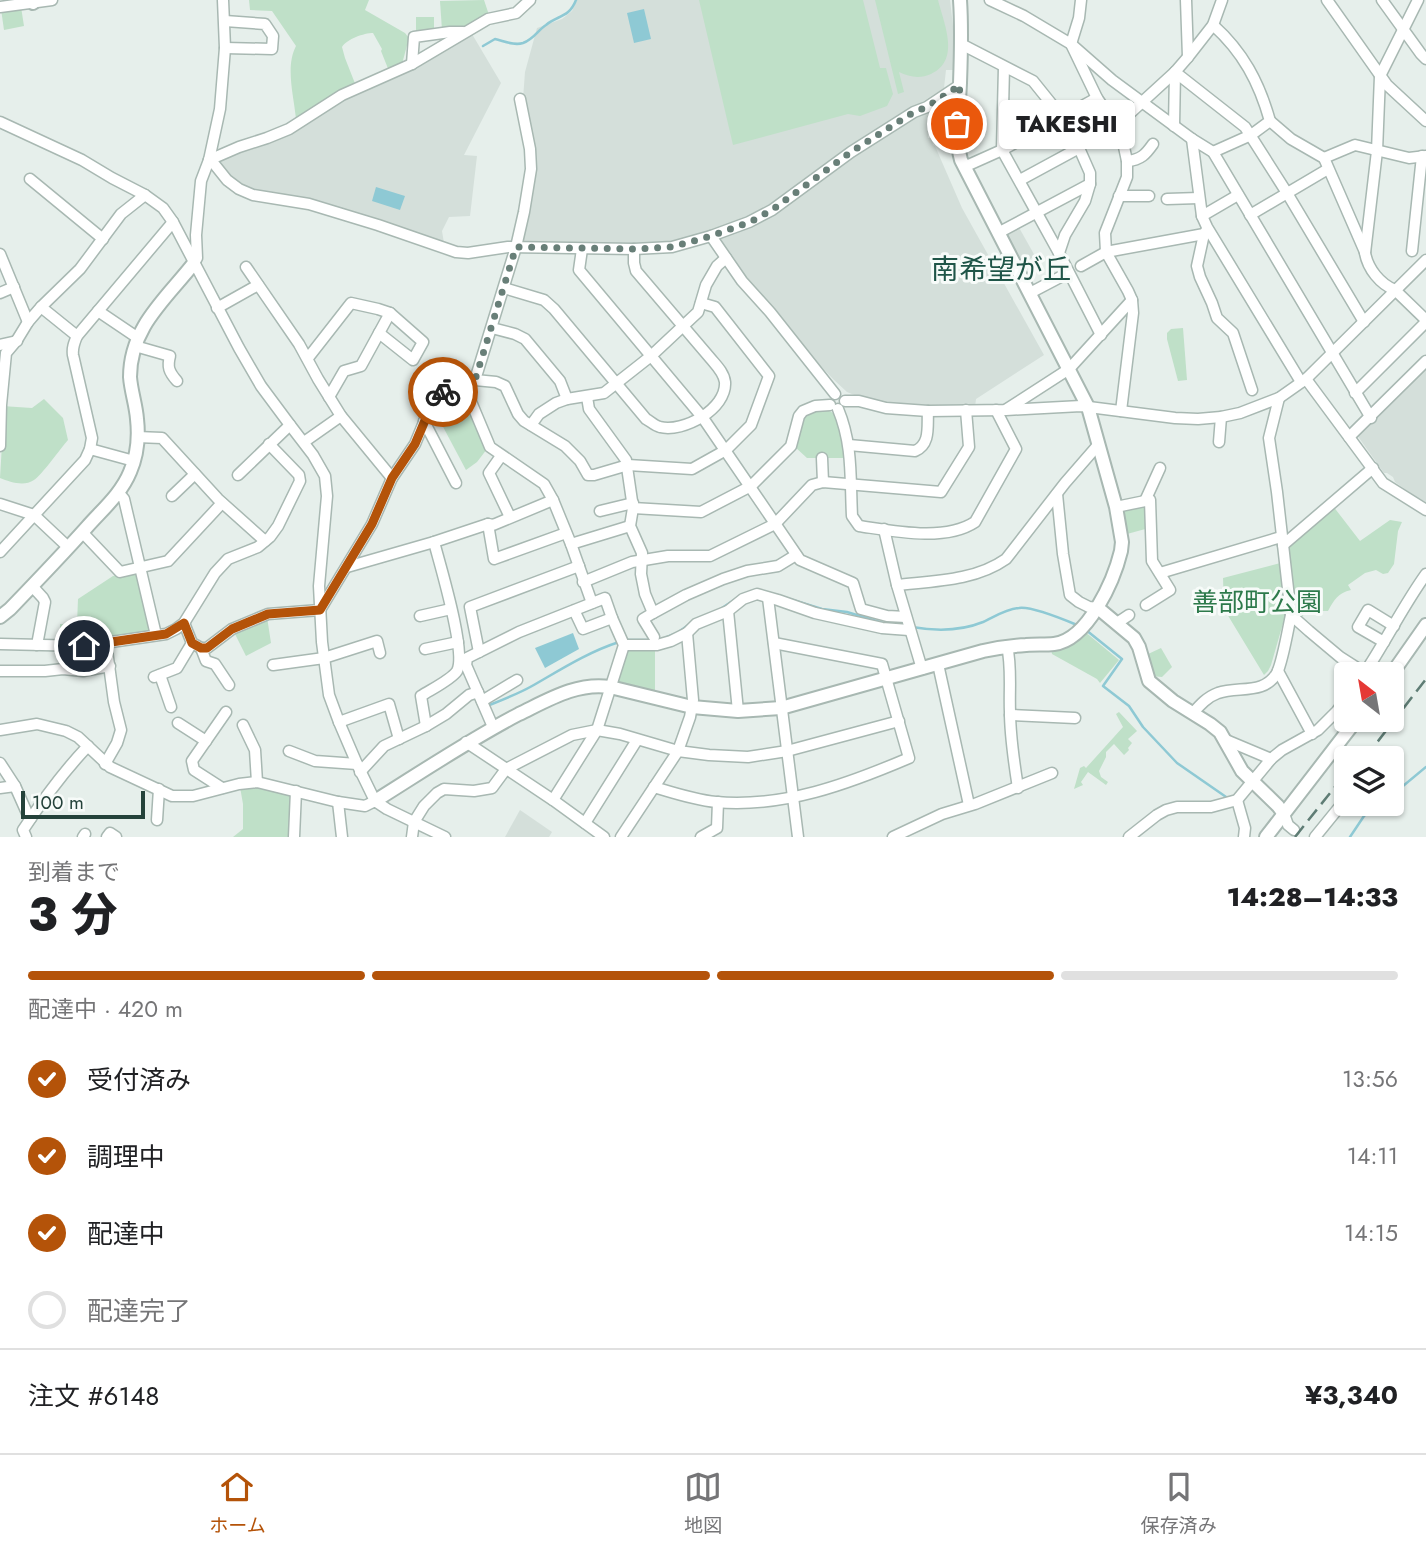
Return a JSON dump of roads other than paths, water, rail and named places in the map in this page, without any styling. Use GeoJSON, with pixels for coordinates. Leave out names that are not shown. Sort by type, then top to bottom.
{"type":"FeatureCollection","features":[{"type":"Feature","properties":{"kind":"street"},"geometry":{"type":"LineString","coordinates":[[0,7],[52,0]]}},
{"type":"Feature","properties":{"kind":"street"},"geometry":{"type":"LineString","coordinates":[[0,617],[118,492],[134,461],[138,437],[130,376],[136,342],[152,312],[197,258],[199,195],[220,109],[225,50],[223,0]]}},
{"type":"Feature","properties":{"kind":"street"},"geometry":{"type":"LineString","coordinates":[[209,160],[289,129],[342,95],[412,64],[488,19],[516,13],[530,0]]}},
{"type":"Feature","properties":{"kind":"street"},"geometry":{"type":"LineString","coordinates":[[0,730],[37,724],[66,731],[78,737],[105,764],[173,796],[195,796],[257,782],[365,806],[493,727],[554,696],[576,689],[599,685],[692,707],[738,711],[781,708],[1007,646],[1056,644],[1072,637],[1098,608],[1121,551],[1116,507],[1088,407],[964,167],[957,143],[960,0]]}},
{"type":"Feature","properties":{"kind":"street"},"geometry":{"type":"LineString","coordinates":[[990,0],[1024,16],[1071,44],[1112,80],[1213,152],[1371,418]]}},
{"type":"Feature","properties":{"kind":"street"},"geometry":{"type":"LineString","coordinates":[[1081,0],[1080,18],[1071,44],[1097,98],[1121,134],[1127,161],[1127,177],[1105,233],[1106,252],[1132,300],[1133,313],[1121,411]]}},
{"type":"Feature","properties":{"kind":"street"},"geometry":{"type":"LineString","coordinates":[[1186,0],[1188,57]]}},
{"type":"Feature","properties":{"kind":"street"},"geometry":{"type":"LineString","coordinates":[[1116,126],[1188,57],[1213,25],[1222,0]]}},
{"type":"Feature","properties":{"kind":"street"},"geometry":{"type":"LineString","coordinates":[[1327,0],[1387,85],[1426,121]]}},
{"type":"Feature","properties":{"kind":"street"},"geometry":{"type":"LineString","coordinates":[[1382,0],[1426,60]]}},
{"type":"Feature","properties":{"kind":"street"},"geometry":{"type":"LineString","coordinates":[[1365,253],[1377,151],[1380,76],[1418,0]]}},
{"type":"Feature","properties":{"kind":"street"},"geometry":{"type":"LineString","coordinates":[[225,21],[265,24],[273,36],[272,49],[225,50]]}},
{"type":"Feature","properties":{"kind":"street"},"geometry":{"type":"LineString","coordinates":[[1213,25],[1230,40],[1248,67],[1265,101],[1270,121],[1291,139],[1324,158],[1367,262],[1379,279],[1395,290],[1426,321],[1356,393]]}},
{"type":"Feature","properties":{"kind":"street"},"geometry":{"type":"LineString","coordinates":[[412,64],[414,37],[465,32]]}},
{"type":"Feature","properties":{"kind":"street"},"geometry":{"type":"LineString","coordinates":[[961,44],[1033,81],[1062,117],[1079,148],[1090,173],[1090,184],[1085,201],[1065,235],[1059,253]]}},
{"type":"Feature","properties":{"kind":"street"},"geometry":{"type":"LineString","coordinates":[[1004,67],[1002,150],[1101,335]]}},
{"type":"Feature","properties":{"kind":"street"},"geometry":{"type":"LineString","coordinates":[[1174,126],[1175,72]]}},
{"type":"Feature","properties":{"kind":"street"},"geometry":{"type":"LineString","coordinates":[[1175,72],[1245,127],[1364,322]]}},
{"type":"Feature","properties":{"kind":"street"},"geometry":{"type":"LineString","coordinates":[[209,160],[227,180],[253,195],[309,204],[456,252],[468,254],[508,247],[672,247],[750,222],[772,210],[851,152],[960,85]]}},
{"type":"Feature","properties":{"kind":"street"},"geometry":{"type":"LineString","coordinates":[[964,167],[1002,150],[1097,98]]}},
{"type":"Feature","properties":{"kind":"street"},"geometry":{"type":"LineString","coordinates":[[475,380],[516,247],[531,169],[530,149],[520,99]]}},
{"type":"Feature","properties":{"kind":"street"},"geometry":{"type":"LineString","coordinates":[[1213,152],[1251,135],[1270,121]]}},
{"type":"Feature","properties":{"kind":"street"},"geometry":{"type":"LineString","coordinates":[[0,122],[82,159],[145,195],[163,208],[173,222],[261,386],[320,465],[325,476],[327,487],[319,579],[324,658],[330,695],[358,768],[376,801],[445,837]]}},
{"type":"Feature","properties":{"kind":"street"},"geometry":{"type":"LineString","coordinates":[[1192,139],[1206,231],[1303,381],[1383,483],[1426,510]]}},
{"type":"Feature","properties":{"kind":"street"},"geometry":{"type":"LineString","coordinates":[[1127,161],[1145,155],[1153,144]]}},
{"type":"Feature","properties":{"kind":"street"},"geometry":{"type":"LineString","coordinates":[[1324,158],[1355,145],[1409,158],[1424,156],[1412,251]]}},
{"type":"Feature","properties":{"kind":"street"},"geometry":{"type":"LineString","coordinates":[[1020,180],[1079,148]]}},
{"type":"Feature","properties":{"kind":"street"},"geometry":{"type":"LineString","coordinates":[[1250,215],[1328,169]]}},
{"type":"Feature","properties":{"kind":"street"},"geometry":{"type":"LineString","coordinates":[[30,179],[103,239]]}},
{"type":"Feature","properties":{"kind":"street"},"geometry":{"type":"LineString","coordinates":[[998,233],[1090,184]]}},
{"type":"Feature","properties":{"kind":"street"},"geometry":{"type":"LineString","coordinates":[[0,445],[2,367],[6,352],[41,307],[80,269],[121,214],[145,195]]}},
{"type":"Feature","properties":{"kind":"street"},"geometry":{"type":"LineString","coordinates":[[1202,216],[1238,195]]}},
{"type":"Feature","properties":{"kind":"street"},"geometry":{"type":"LineString","coordinates":[[1119,196],[1149,196]]}},
{"type":"Feature","properties":{"kind":"street"},"geometry":{"type":"LineString","coordinates":[[1167,199],[1199,198]]}},
{"type":"Feature","properties":{"kind":"street"},"geometry":{"type":"LineString","coordinates":[[0,552],[85,460],[92,438],[72,348],[77,335],[173,222]]}},
{"type":"Feature","properties":{"kind":"street"},"geometry":{"type":"LineString","coordinates":[[1081,266],[1106,252],[1206,231]]}},
{"type":"Feature","properties":{"kind":"street"},"geometry":{"type":"LineString","coordinates":[[1206,231],[1197,266],[1200,277],[1217,318],[1233,333],[1258,407]]}},
{"type":"Feature","properties":{"kind":"street"},"geometry":{"type":"LineString","coordinates":[[711,236],[742,281],[835,394],[830,399],[838,405],[845,426],[849,445],[852,516],[859,526],[931,534],[967,527],[975,522],[1016,449],[1001,410]]}},
{"type":"Feature","properties":{"kind":"street"},"geometry":{"type":"LineString","coordinates":[[582,249],[579,270],[702,418],[800,560],[853,583],[861,609],[887,616],[906,617]]}},
{"type":"Feature","properties":{"kind":"street"},"geometry":{"type":"LineString","coordinates":[[504,288],[544,300],[554,309],[646,418],[658,427],[686,425],[702,418],[720,400],[725,380],[721,371],[636,271],[634,249]]}},
{"type":"Feature","properties":{"kind":"street"},"geometry":{"type":"LineString","coordinates":[[0,254],[28,322]]}},
{"type":"Feature","properties":{"kind":"street"},"geometry":{"type":"LineString","coordinates":[[531,425],[545,408],[567,399],[604,393],[684,327],[698,312],[706,285],[717,266],[726,258]]}},
{"type":"Feature","properties":{"kind":"street"},"geometry":{"type":"LineString","coordinates":[[600,511],[633,505],[701,512],[751,486],[791,446],[799,416],[803,411],[815,406],[859,401],[886,408],[928,411],[1081,406],[1198,419],[1221,417],[1258,407],[1279,398],[1303,381],[1424,260]]}},
{"type":"Feature","properties":{"kind":"street"},"geometry":{"type":"LineString","coordinates":[[246,268],[308,358],[341,416],[392,478]]}},
{"type":"Feature","properties":{"kind":"street"},"geometry":{"type":"LineString","coordinates":[[1030,293],[1068,273]]}},
{"type":"Feature","properties":{"kind":"street"},"geometry":{"type":"LineString","coordinates":[[217,308],[258,285]]}},
{"type":"Feature","properties":{"kind":"street"},"geometry":{"type":"LineString","coordinates":[[0,293],[14,287]]}},
{"type":"Feature","properties":{"kind":"street"},"geometry":{"type":"LineString","coordinates":[[1001,410],[1069,369],[1132,300]]}},
{"type":"Feature","properties":{"kind":"street"},"geometry":{"type":"LineString","coordinates":[[308,358],[351,303],[390,313],[423,342],[413,360],[379,332]]}},
{"type":"Feature","properties":{"kind":"street"},"geometry":{"type":"LineString","coordinates":[[320,610],[372,524],[392,478],[410,453],[432,404],[446,390],[475,380],[496,382],[505,386],[524,421],[565,446],[580,461],[588,475],[628,465],[692,469],[726,450],[751,425],[769,376],[715,307],[701,303]]}},
{"type":"Feature","properties":{"kind":"street"},"geometry":{"type":"LineString","coordinates":[[41,307],[77,335]]}},
{"type":"Feature","properties":{"kind":"street"},"geometry":{"type":"LineString","coordinates":[[98,311],[136,342],[170,356],[167,366],[177,381]]}},
{"type":"Feature","properties":{"kind":"street"},"geometry":{"type":"LineString","coordinates":[[329,397],[344,372],[361,366],[390,313]]}},
{"type":"Feature","properties":{"kind":"street"},"geometry":{"type":"LineString","coordinates":[[492,327],[525,339],[560,381],[567,399]]}},
{"type":"Feature","properties":{"kind":"street"},"geometry":{"type":"LineString","coordinates":[[0,345],[17,340]]}},
{"type":"Feature","properties":{"kind":"street"},"geometry":{"type":"LineString","coordinates":[[1349,437],[1426,361]]}},
{"type":"Feature","properties":{"kind":"street"},"geometry":{"type":"LineString","coordinates":[[464,385],[490,447],[544,484],[571,544],[592,603]]}},
{"type":"Feature","properties":{"kind":"street"},"geometry":{"type":"LineString","coordinates":[[587,397],[589,409],[628,465],[633,505],[630,526],[642,553],[641,574],[653,613]]}},
{"type":"Feature","properties":{"kind":"street"},"geometry":{"type":"LineString","coordinates":[[1193,713],[1203,702],[1217,694],[1265,685],[1278,671],[1291,615],[1269,438],[1279,398]]}},
{"type":"Feature","properties":{"kind":"street"},"geometry":{"type":"LineString","coordinates":[[583,582],[632,562],[668,556],[710,556],[775,524],[812,485],[823,482],[941,492],[969,447],[966,410]]}},
{"type":"Feature","properties":{"kind":"street"},"geometry":{"type":"LineString","coordinates":[[849,445],[915,451],[922,448],[927,440],[928,411]]}},
{"type":"Feature","properties":{"kind":"street"},"geometry":{"type":"LineString","coordinates":[[303,442],[341,416]]}},
{"type":"Feature","properties":{"kind":"street"},"geometry":{"type":"LineString","coordinates":[[1219,442],[1221,417]]}},
{"type":"Feature","properties":{"kind":"street"},"geometry":{"type":"LineString","coordinates":[[425,421],[456,483]]}},
{"type":"Feature","properties":{"kind":"street"},"geometry":{"type":"LineString","coordinates":[[238,475],[290,425]]}},
{"type":"Feature","properties":{"kind":"street"},"geometry":{"type":"LineString","coordinates":[[138,437],[162,438],[222,503],[265,541]]}},
{"type":"Feature","properties":{"kind":"street"},"geometry":{"type":"LineString","coordinates":[[0,643],[84,646],[166,634],[184,623],[215,573],[228,559],[258,547],[276,528],[300,481],[299,475],[269,444]]}},
{"type":"Feature","properties":{"kind":"street"},"geometry":{"type":"LineString","coordinates":[[897,585],[962,578],[997,566],[1006,559],[1098,445]]}},
{"type":"Feature","properties":{"kind":"street"},"geometry":{"type":"LineString","coordinates":[[90,449],[134,461]]}},
{"type":"Feature","properties":{"kind":"street"},"geometry":{"type":"LineString","coordinates":[[501,456],[489,472],[510,517]]}},
{"type":"Feature","properties":{"kind":"street"},"geometry":{"type":"LineString","coordinates":[[822,458],[823,482]]}},
{"type":"Feature","properties":{"kind":"street"},"geometry":{"type":"LineString","coordinates":[[1145,501],[1160,468]]}},
{"type":"Feature","properties":{"kind":"street"},"geometry":{"type":"LineString","coordinates":[[1160,573],[1282,541],[1373,468]]}},
{"type":"Feature","properties":{"kind":"street"},"geometry":{"type":"LineString","coordinates":[[172,496],[195,474]]}},
{"type":"Feature","properties":{"kind":"street"},"geometry":{"type":"LineString","coordinates":[[118,492],[124,499],[156,635]]}},
{"type":"Feature","properties":{"kind":"street"},"geometry":{"type":"LineString","coordinates":[[1057,494],[1070,595],[1089,607],[1098,608],[1129,633],[1139,647],[1149,681],[1173,701],[1220,732],[1242,771],[1278,806],[1288,825],[1294,830]]}},
{"type":"Feature","properties":{"kind":"street"},"geometry":{"type":"LineString","coordinates":[[347,568],[488,524],[494,525],[553,500]]}},
{"type":"Feature","properties":{"kind":"street"},"geometry":{"type":"LineString","coordinates":[[1116,507],[1150,500],[1152,561],[1170,590],[1146,605]]}},
{"type":"Feature","properties":{"kind":"street"},"geometry":{"type":"LineString","coordinates":[[82,532],[120,572],[140,568],[168,561],[222,503]]}},
{"type":"Feature","properties":{"kind":"street"},"geometry":{"type":"LineString","coordinates":[[0,504],[34,515],[68,547]]}},
{"type":"Feature","properties":{"kind":"street"},"geometry":{"type":"LineString","coordinates":[[488,524],[494,559],[566,533]]}},
{"type":"Feature","properties":{"kind":"street"},"geometry":{"type":"LineString","coordinates":[[571,544],[630,526]]}},
{"type":"Feature","properties":{"kind":"street"},"geometry":{"type":"LineString","coordinates":[[884,529],[909,630],[922,669]]}},
{"type":"Feature","properties":{"kind":"street"},"geometry":{"type":"LineString","coordinates":[[426,726],[421,696],[456,673],[458,666],[458,642],[452,609],[434,542]]}},
{"type":"Feature","properties":{"kind":"street"},"geometry":{"type":"LineString","coordinates":[[654,637],[643,619],[653,613],[723,579],[747,571],[778,566],[796,555]]}},
{"type":"Feature","properties":{"kind":"street"},"geometry":{"type":"LineString","coordinates":[[479,652],[470,607],[579,566]]}},
{"type":"Feature","properties":{"kind":"street"},"geometry":{"type":"LineString","coordinates":[[1372,662],[1426,574]]}},
{"type":"Feature","properties":{"kind":"street"},"geometry":{"type":"LineString","coordinates":[[32,586],[45,602],[37,645]]}},
{"type":"Feature","properties":{"kind":"street"},"geometry":{"type":"LineString","coordinates":[[624,645],[657,646],[671,641],[687,633],[696,624],[728,611],[743,599],[757,594],[881,628],[909,630]]}},
{"type":"Feature","properties":{"kind":"street"},"geometry":{"type":"LineString","coordinates":[[493,727],[466,665],[467,658],[519,632],[605,598],[624,645],[597,730],[553,800]]}},
{"type":"Feature","properties":{"kind":"street"},"geometry":{"type":"LineString","coordinates":[[768,598],[798,837]]}},
{"type":"Feature","properties":{"kind":"street"},"geometry":{"type":"LineString","coordinates":[[420,616],[452,609]]}},
{"type":"Feature","properties":{"kind":"street"},"geometry":{"type":"LineString","coordinates":[[196,646],[207,648],[232,629],[268,614],[320,610]]}},
{"type":"Feature","properties":{"kind":"street"},"geometry":{"type":"LineString","coordinates":[[574,610],[583,629],[612,618]]}},
{"type":"Feature","properties":{"kind":"street"},"geometry":{"type":"LineString","coordinates":[[728,611],[738,711]]}},
{"type":"Feature","properties":{"kind":"street"},"geometry":{"type":"LineString","coordinates":[[1384,642],[1359,627],[1368,611],[1394,626]]}},
{"type":"Feature","properties":{"kind":"street"},"geometry":{"type":"LineString","coordinates":[[1117,623],[1129,615]]}},
{"type":"Feature","properties":{"kind":"street"},"geometry":{"type":"LineString","coordinates":[[1291,615],[1348,662]]}},
{"type":"Feature","properties":{"kind":"street"},"geometry":{"type":"LineString","coordinates":[[184,623],[206,661],[215,664],[229,685]]}},
{"type":"Feature","properties":{"kind":"street"},"geometry":{"type":"LineString","coordinates":[[1400,662],[1426,625]]}},
{"type":"Feature","properties":{"kind":"street"},"geometry":{"type":"LineString","coordinates":[[621,837],[678,751],[690,717],[693,700],[687,633]]}},
{"type":"Feature","properties":{"kind":"street"},"geometry":{"type":"LineString","coordinates":[[273,665],[324,658],[376,641],[380,653]]}},
{"type":"Feature","properties":{"kind":"street"},"geometry":{"type":"LineString","coordinates":[[425,649],[458,642]]}},
{"type":"Feature","properties":{"kind":"street"},"geometry":{"type":"LineString","coordinates":[[105,764],[121,730],[114,702],[106,643]]}},
{"type":"Feature","properties":{"kind":"street"},"geometry":{"type":"LineString","coordinates":[[654,787],[718,802],[755,802],[794,797],[838,786],[909,758],[882,664],[774,643]]}},
{"type":"Feature","properties":{"kind":"street"},"geometry":{"type":"LineString","coordinates":[[171,707],[157,676],[177,668],[196,646]]}},
{"type":"Feature","properties":{"kind":"street"},"geometry":{"type":"LineString","coordinates":[[1007,646],[1010,656],[1012,748],[1018,788]]}},
{"type":"Feature","properties":{"kind":"street"},"geometry":{"type":"LineString","coordinates":[[938,664],[969,806]]}},
{"type":"Feature","properties":{"kind":"street"},"geometry":{"type":"LineString","coordinates":[[0,671],[83,671],[110,666]]}},
{"type":"Feature","properties":{"kind":"street"},"geometry":{"type":"LineString","coordinates":[[1278,671],[1312,734]]}},
{"type":"Feature","properties":{"kind":"street"},"geometry":{"type":"LineString","coordinates":[[289,751],[315,761],[358,768],[384,746],[446,714],[469,695],[480,696],[517,680]]}},
{"type":"Feature","properties":{"kind":"street"},"geometry":{"type":"LineString","coordinates":[[339,722],[389,704],[399,739]]}},
{"type":"Feature","properties":{"kind":"street"},"geometry":{"type":"LineString","coordinates":[[222,788],[194,770],[192,761],[226,712]]}},
{"type":"Feature","properties":{"kind":"street"},"geometry":{"type":"LineString","coordinates":[[1129,837],[1166,810],[1177,807],[1211,807],[1237,800],[1270,759],[1318,730],[1334,714]]}},
{"type":"Feature","properties":{"kind":"street"},"geometry":{"type":"LineString","coordinates":[[1010,715],[1075,718]]}},
{"type":"Feature","properties":{"kind":"street"},"geometry":{"type":"LineString","coordinates":[[412,837],[414,822],[424,806],[437,793],[444,789],[474,791],[492,788],[506,769],[572,735],[597,730],[678,751],[748,757],[788,751],[899,721]]}},
{"type":"Feature","properties":{"kind":"street"},"geometry":{"type":"LineString","coordinates":[[178,723],[206,741]]}},
{"type":"Feature","properties":{"kind":"street"},"geometry":{"type":"LineString","coordinates":[[243,725],[255,750],[257,782]]}},
{"type":"Feature","properties":{"kind":"street"},"geometry":{"type":"LineString","coordinates":[[1266,837],[1347,732]]}},
{"type":"Feature","properties":{"kind":"street"},"geometry":{"type":"LineString","coordinates":[[585,823],[637,740]]}},
{"type":"Feature","properties":{"kind":"street"},"geometry":{"type":"LineString","coordinates":[[1226,740],[1270,759]]}},
{"type":"Feature","properties":{"kind":"street"},"geometry":{"type":"LineString","coordinates":[[466,742],[604,837]]}},
{"type":"Feature","properties":{"kind":"street"},"geometry":{"type":"LineString","coordinates":[[26,837],[23,830],[31,818],[88,746]]}},
{"type":"Feature","properties":{"kind":"street"},"geometry":{"type":"LineString","coordinates":[[0,763],[31,818]]}},
{"type":"Feature","properties":{"kind":"street"},"geometry":{"type":"LineString","coordinates":[[893,837],[942,814],[1018,788],[1052,773]]}},
{"type":"Feature","properties":{"kind":"street"},"geometry":{"type":"LineString","coordinates":[[0,788],[15,786]]}},
{"type":"Feature","properties":{"kind":"street"},"geometry":{"type":"LineString","coordinates":[[156,820],[159,789]]}},
{"type":"Feature","properties":{"kind":"street"},"geometry":{"type":"LineString","coordinates":[[294,837],[296,791]]}},
{"type":"Feature","properties":{"kind":"street"},"geometry":{"type":"LineString","coordinates":[[1237,800],[1245,828],[1244,837]]}},
{"type":"Feature","properties":{"kind":"street"},"geometry":{"type":"LineString","coordinates":[[338,802],[344,835]]}},
{"type":"Feature","properties":{"kind":"street"},"geometry":{"type":"LineString","coordinates":[[701,837],[720,833],[718,802]]}},
{"type":"Feature","properties":{"kind":"street"},"geometry":{"type":"LineString","coordinates":[[1315,837],[1334,814]]}},
{"type":"Feature","properties":{"kind":"street"},"geometry":{"type":"LineString","coordinates":[[107,837],[110,833],[116,837]]}},
{"type":"Feature","properties":{"kind":"water"},"geometry":{"type":"Polygon","coordinates":[[[644,9],[651,39],[634,43],[627,13],[644,9]]]}},
{"type":"Feature","properties":{"kind":"water"},"geometry":{"type":"Polygon","coordinates":[[[376,187],[405,196],[400,210],[372,201],[376,187]]]}},
{"type":"Feature","properties":{"kind":"water"},"geometry":{"type":"Polygon","coordinates":[[[573,633],[579,649],[545,668],[535,648],[573,633]]]}},
{"type":"Feature","properties":{"kind":"waterway"},"geometry":{"type":"LineString","coordinates":[[483,46],[495,39],[523,43],[550,22],[567,13],[576,0]]}},
{"type":"Feature","properties":{"kind":"waterway"},"geometry":{"type":"LineString","coordinates":[[770,593],[822,609],[847,612],[883,623],[906,625]]}},
{"type":"Feature","properties":{"kind":"waterway"},"geometry":{"type":"LineString","coordinates":[[719,610],[734,600]]}},
{"type":"Feature","properties":{"kind":"waterway"},"geometry":{"type":"LineString","coordinates":[[912,627],[957,629],[1019,608],[1039,611],[1077,625]]}},
{"type":"Feature","properties":{"kind":"waterway"},"geometry":{"type":"LineString","coordinates":[[667,637],[694,621]]}},
{"type":"Feature","properties":{"kind":"waterway"},"geometry":{"type":"LineString","coordinates":[[1086,630],[1122,659],[1103,686],[1129,706],[1143,727],[1177,763],[1229,799]]}},
{"type":"Feature","properties":{"kind":"waterway"},"geometry":{"type":"LineString","coordinates":[[625,640],[647,640]]}},
{"type":"Feature","properties":{"kind":"waterway"},"geometry":{"type":"LineString","coordinates":[[487,706],[527,689],[585,656],[619,642]]}},
{"type":"Feature","properties":{"kind":"waterway"},"geometry":{"type":"LineString","coordinates":[[1404,785],[1426,767]]}},
{"type":"Feature","properties":{"kind":"waterway"},"geometry":{"type":"LineString","coordinates":[[1350,837],[1364,816]]}},
{"type":"Feature","properties":{"kind":"railway"},"geometry":{"type":"LineString","coordinates":[[1374,746],[1426,679]]}},
{"type":"Feature","properties":{"kind":"railway"},"geometry":{"type":"LineString","coordinates":[[1295,837],[1334,788]]}},
{"type":"Feature","properties":{"kind":"place","name":"TAKESHI"},"geometry":{"type":"Point","coordinates":[957,124]}},
{"type":"Feature","properties":{"kind":"district","name":"南希望が丘"},"geometry":{"type":"Point","coordinates":[1001,269]}},
{"type":"Feature","properties":{"kind":"park label","name":"善部町公園"},"geometry":{"type":"Point","coordinates":[1257,602]}}]}
